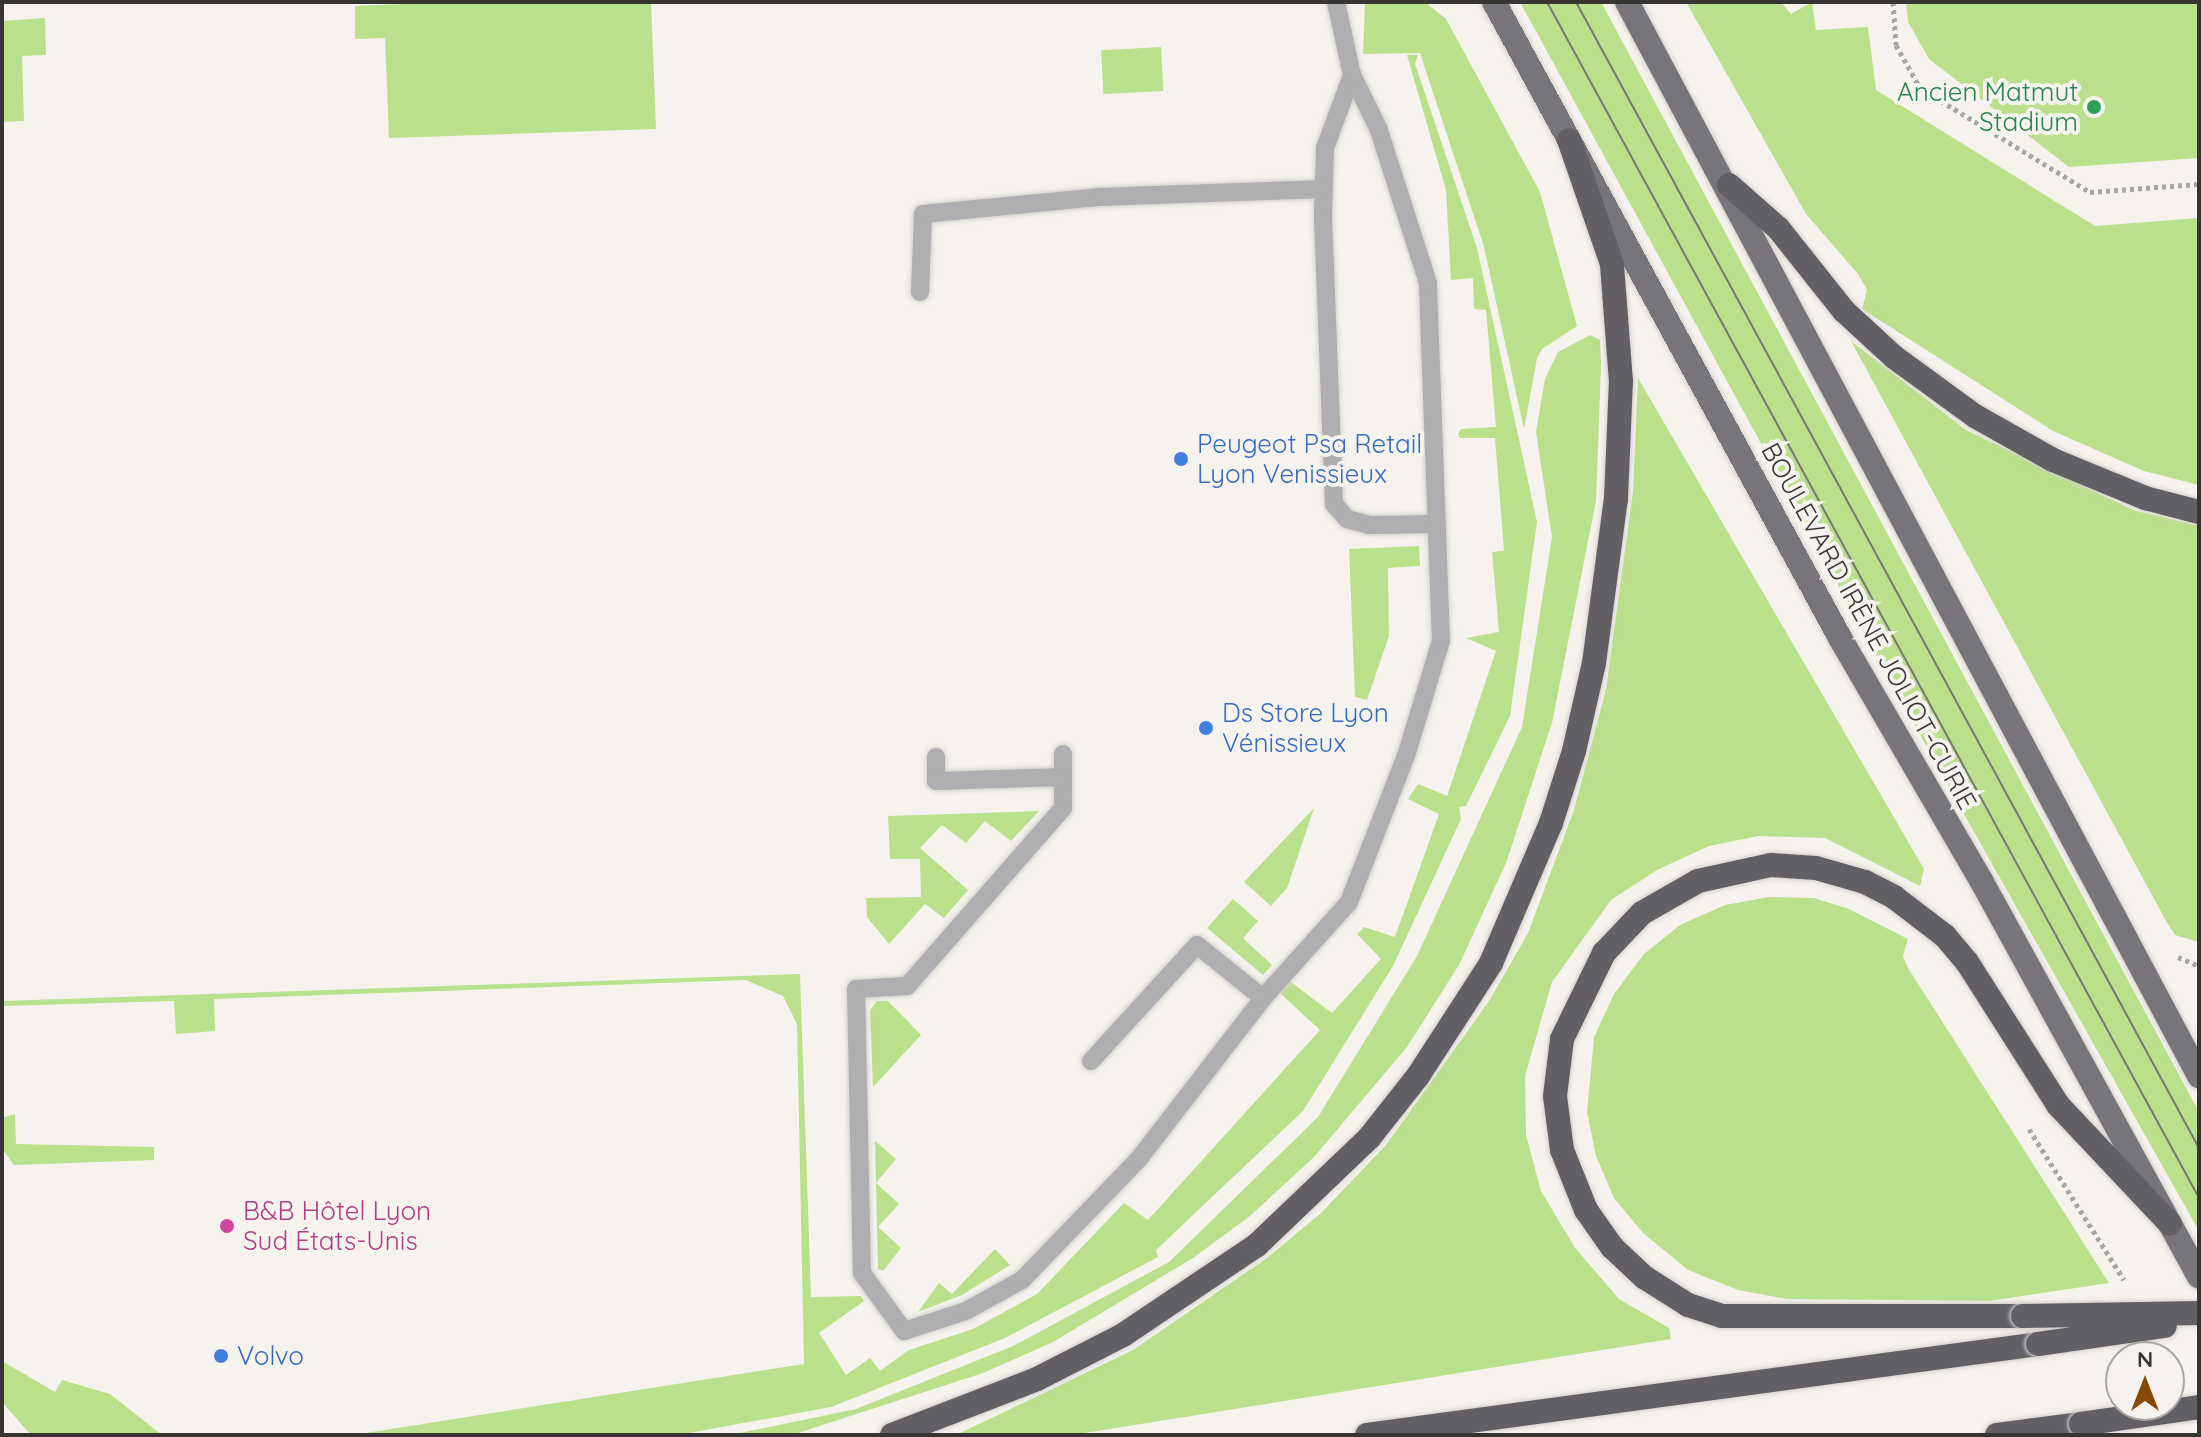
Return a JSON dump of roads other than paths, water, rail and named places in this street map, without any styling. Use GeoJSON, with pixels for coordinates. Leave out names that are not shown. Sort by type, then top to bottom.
{"type":"FeatureCollection","features":[{"type":"Feature","properties":{"kind":"highway"},"geometry":{"type":"LineString","coordinates":[[892,1435],[1037,1379],[1123,1335],[1257,1245],[1369,1138],[1418,1076],[1491,963],[1551,823],[1574,751],[1598,636],[1616,499],[1621,382],[1612,264],[1569,140]]}},
{"type":"Feature","properties":{"kind":"highway"},"geometry":{"type":"LineString","coordinates":[[1729,185],[1778,228],[1854,320],[1975,416],[2053,460],[2145,498],[2199,512]]}},
{"type":"Feature","properties":{"kind":"highway"},"geometry":{"type":"LineString","coordinates":[[2170,1224],[2058,1105],[1967,962],[1945,936],[1894,897],[1865,882],[1816,868],[1771,865],[1698,881],[1642,913],[1604,953],[1562,1039],[1555,1096],[1562,1150],[1586,1210],[1612,1247],[1644,1277],[1688,1305],[1722,1316],[2199,1313]]}},
{"type":"Feature","properties":{"kind":"highway"},"geometry":{"type":"LineString","coordinates":[[1367,1435],[2199,1321]]}},
{"type":"Feature","properties":{"kind":"highway"},"geometry":{"type":"LineString","coordinates":[[1997,1435],[2199,1407]]}},
{"type":"Feature","properties":{"kind":"main road","name":"BOULEVARD IRÈNE JOLIOT-CURIE"},"geometry":{"type":"LineString","coordinates":[[1494,2],[1840,638],[1982,882],[2199,1276]]}},
{"type":"Feature","properties":{"kind":"main road"},"geometry":{"type":"LineString","coordinates":[[1627,2],[1729,185],[1837,403],[2199,1076]]}},
{"type":"Feature","properties":{"kind":"lane"},"geometry":{"type":"LineString","coordinates":[[1063,754],[1063,808],[907,986],[856,989],[862,1273],[904,1331],[966,1311],[1022,1280],[1138,1160],[1263,998],[1349,902],[1406,756],[1441,641],[1428,283],[1379,130],[1352,75],[1336,2]]}},
{"type":"Feature","properties":{"kind":"lane"},"geometry":{"type":"LineString","coordinates":[[1352,75],[1325,148],[1334,504],[1347,519],[1369,525],[1435,524]]}},
{"type":"Feature","properties":{"kind":"lane"},"geometry":{"type":"LineString","coordinates":[[920,292],[923,214],[1098,197],[1324,189]]}},
{"type":"Feature","properties":{"kind":"lane"},"geometry":{"type":"LineString","coordinates":[[936,757],[936,781],[1063,777]]}},
{"type":"Feature","properties":{"kind":"lane"},"geometry":{"type":"LineString","coordinates":[[1091,1061],[1197,945],[1263,998]]}},
{"type":"Feature","properties":{"kind":"tram line"},"geometry":{"type":"LineString","coordinates":[[1547,2],[2199,1198]]}},
{"type":"Feature","properties":{"kind":"tram line"},"geometry":{"type":"LineString","coordinates":[[1576,2],[2199,1148]]}},
{"type":"Feature","properties":{"kind":"place","name":"Ancien Matmut Stadium"},"geometry":{"type":"Point","coordinates":[2094,107]}},
{"type":"Feature","properties":{"kind":"place","name":"Peugeot Psa Retail Lyon Venissieux"},"geometry":{"type":"Point","coordinates":[1181,459]}},
{"type":"Feature","properties":{"kind":"place","name":"Ds Store Lyon Vénissieux"},"geometry":{"type":"Point","coordinates":[1206,728]}},
{"type":"Feature","properties":{"kind":"place","name":"B&B Hôtel Lyon Sud États-Unis"},"geometry":{"type":"Point","coordinates":[227,1226]}},
{"type":"Feature","properties":{"kind":"place","name":"Volvo"},"geometry":{"type":"Point","coordinates":[221,1356]}}]}
